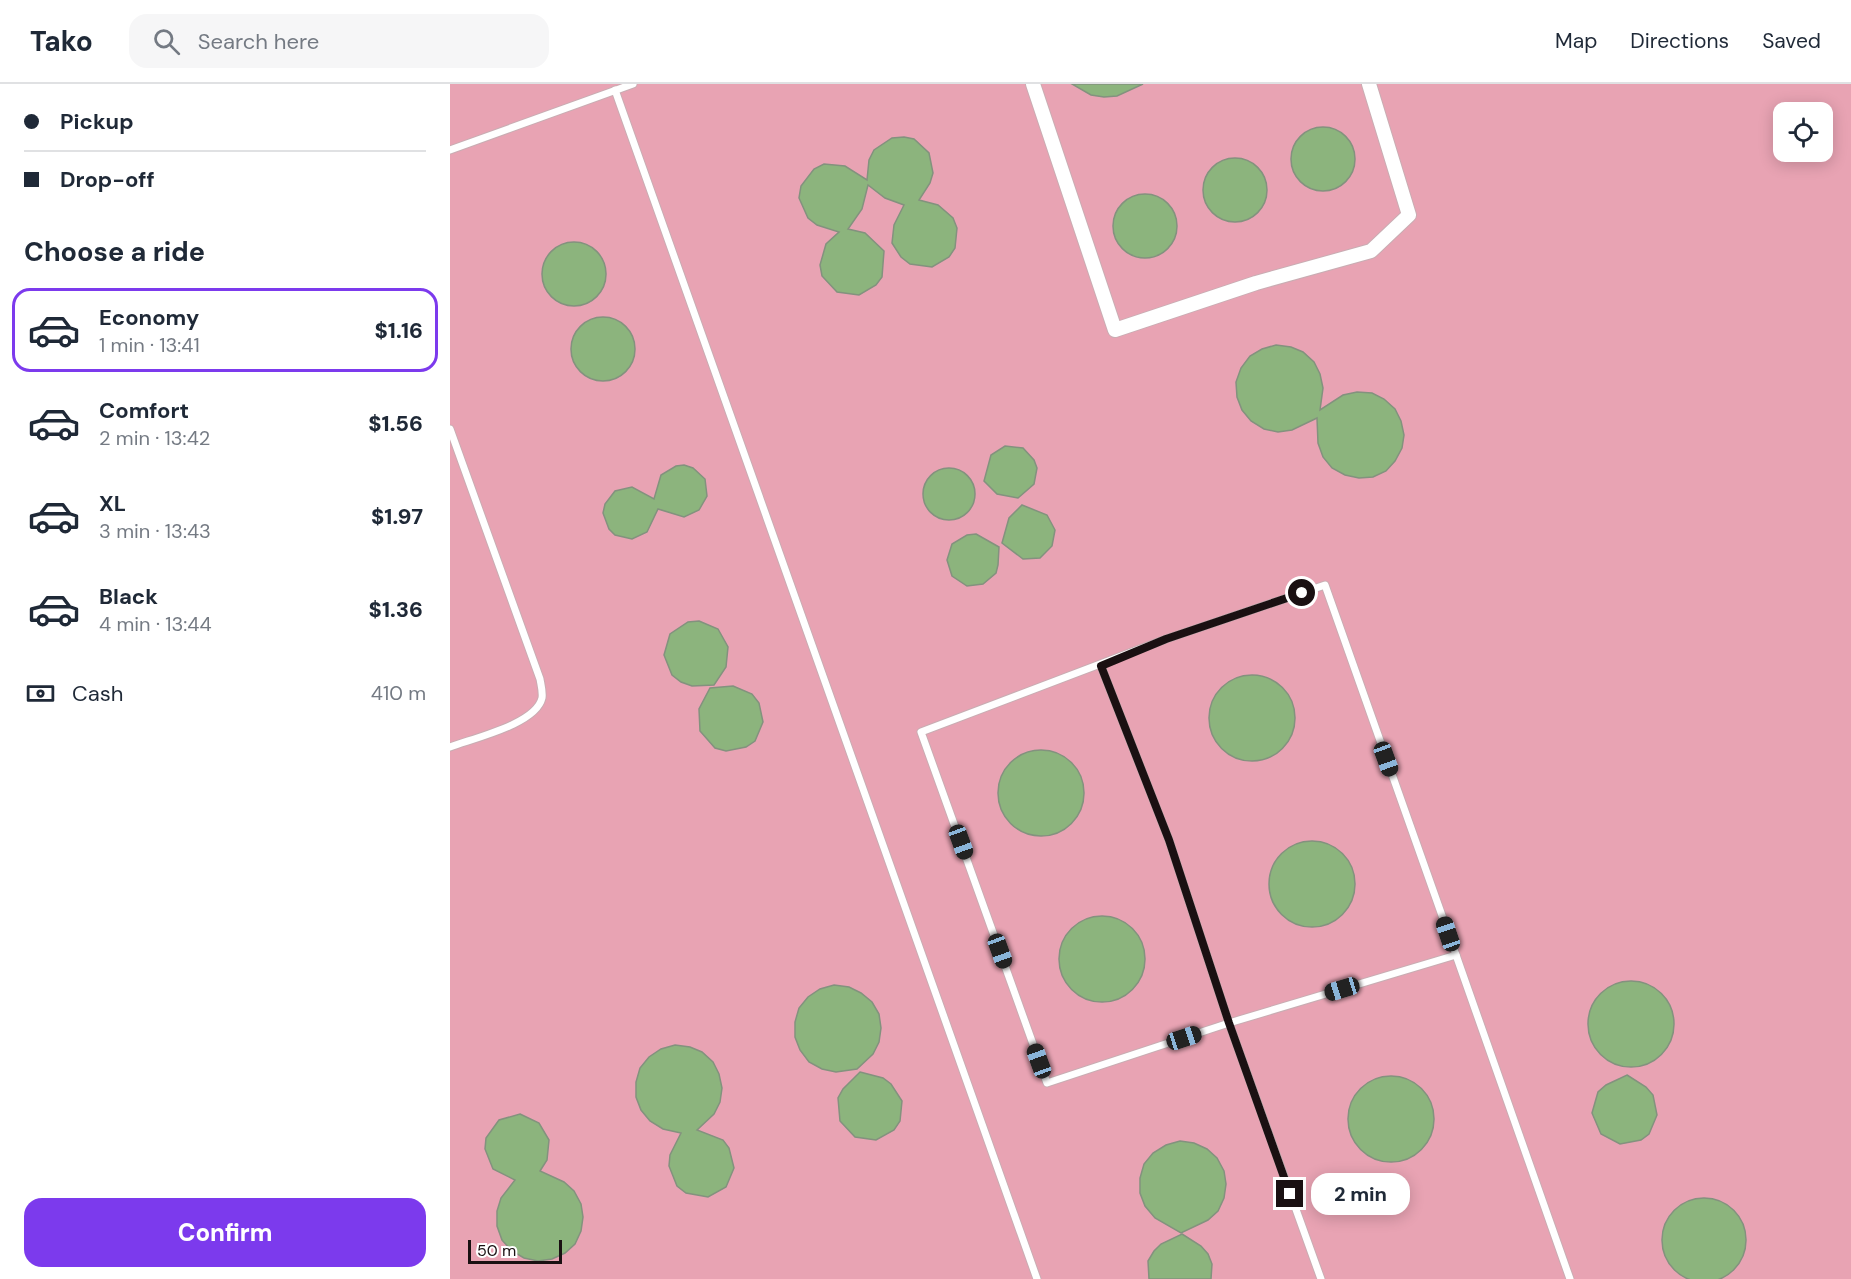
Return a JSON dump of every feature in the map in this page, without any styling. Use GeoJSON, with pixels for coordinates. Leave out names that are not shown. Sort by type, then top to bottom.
{"type":"FeatureCollection","features":[{"type":"Feature","properties":{"kind":"street"},"geometry":{"type":"LineString","coordinates":[[1033,84],[1115,330],[1256,283],[1371,251],[1409,215],[1369,84]]}},
{"type":"Feature","properties":{"kind":"lane"},"geometry":{"type":"LineString","coordinates":[[450,150],[633,84]]}},
{"type":"Feature","properties":{"kind":"lane"},"geometry":{"type":"LineString","coordinates":[[615,90],[1037,1279]]}},
{"type":"Feature","properties":{"kind":"lane"},"geometry":{"type":"LineString","coordinates":[[450,429],[543,692],[537,708],[523,720],[450,747]]}},
{"type":"Feature","properties":{"kind":"lane"},"geometry":{"type":"LineString","coordinates":[[1456,955],[1229,1023],[1047,1083],[921,732],[1101,666],[1166,639],[1325,585],[1456,955],[1570,1279]]}},
{"type":"Feature","properties":{"kind":"lane"},"geometry":{"type":"LineString","coordinates":[[1101,666],[1169,840],[1229,1023],[1321,1279]]}},
{"type":"Feature","properties":{"kind":"shaded area"},"geometry":{"type":"Polygon","coordinates":[[[450,84],[1851,84],[1851,1279],[450,1279],[450,84]]]}},
{"type":"Feature","properties":{"kind":"building"},"geometry":{"type":"Polygon","coordinates":[[[1072,84],[1143,84],[1117,96],[1104,97],[1091,95],[1072,84]]]}},
{"type":"Feature","properties":{"kind":"building"},"geometry":{"type":"Polygon","coordinates":[[[1317,127],[1329,127],[1346,136],[1353,147],[1355,159],[1353,171],[1346,182],[1329,191],[1317,191],[1305,186],[1296,177],[1291,165],[1291,153],[1296,141],[1305,132],[1317,127]]]}},
{"type":"Feature","properties":{"kind":"building"},"geometry":{"type":"Polygon","coordinates":[[[892,138],[914,139],[929,153],[933,173],[930,183],[919,200],[938,205],[953,218],[957,228],[955,248],[949,257],[932,267],[910,264],[901,257],[892,243],[894,225],[904,205],[885,198],[868,185],[862,209],[848,229],[865,233],[884,251],[882,277],[876,285],[859,295],[837,292],[822,276],[820,265],[826,244],[839,232],[817,225],[808,218],[799,198],[801,186],[814,169],[824,164],[845,166],[867,180],[869,160],[874,150],[892,138]]]}},
{"type":"Feature","properties":{"kind":"building"},"geometry":{"type":"Polygon","coordinates":[[[1229,158],[1241,158],[1258,167],[1265,178],[1267,190],[1265,202],[1258,213],[1241,222],[1229,222],[1217,217],[1208,208],[1203,196],[1203,184],[1208,172],[1217,163],[1229,158]]]}},
{"type":"Feature","properties":{"kind":"building"},"geometry":{"type":"Polygon","coordinates":[[[1139,194],[1151,194],[1168,203],[1175,214],[1177,226],[1175,238],[1168,249],[1151,258],[1139,258],[1127,253],[1118,244],[1113,232],[1113,220],[1118,208],[1127,199],[1139,194]]]}},
{"type":"Feature","properties":{"kind":"building"},"geometry":{"type":"Polygon","coordinates":[[[568,242],[580,242],[597,251],[604,262],[606,274],[604,286],[597,297],[580,306],[568,306],[556,301],[547,292],[542,280],[542,268],[547,256],[556,247],[568,242]]]}},
{"type":"Feature","properties":{"kind":"building"},"geometry":{"type":"Polygon","coordinates":[[[597,317],[609,317],[626,326],[633,337],[635,349],[633,361],[626,372],[609,381],[597,381],[585,376],[576,367],[571,355],[571,343],[576,331],[585,322],[597,317]]]}},
{"type":"Feature","properties":{"kind":"building"},"geometry":{"type":"Polygon","coordinates":[[[1276,345],[1291,347],[1303,352],[1314,362],[1323,388],[1320,410],[1343,395],[1357,392],[1372,393],[1384,399],[1395,409],[1404,435],[1402,448],[1386,471],[1373,477],[1359,478],[1345,475],[1332,468],[1323,457],[1318,443],[1317,418],[1292,430],[1278,432],[1264,429],[1251,421],[1242,410],[1237,397],[1236,382],[1241,368],[1250,356],[1276,345]]]}},
{"type":"Feature","properties":{"kind":"building"},"geometry":{"type":"Polygon","coordinates":[[[1005,446],[1023,448],[1034,460],[1037,468],[1034,484],[1018,498],[997,494],[984,481],[991,455],[1005,446]]]}},
{"type":"Feature","properties":{"kind":"building"},"geometry":{"type":"Polygon","coordinates":[[[684,465],[693,468],[705,479],[707,496],[699,510],[684,517],[658,509],[647,532],[632,539],[615,535],[609,529],[603,513],[605,504],[615,491],[632,487],[654,499],[661,475],[676,466],[684,465]]]}},
{"type":"Feature","properties":{"kind":"building"},"geometry":{"type":"Polygon","coordinates":[[[949,468],[959,470],[967,476],[973,484],[975,494],[973,504],[967,512],[959,518],[949,520],[939,518],[931,512],[925,504],[923,494],[925,484],[931,476],[939,470],[949,468]]]}},
{"type":"Feature","properties":{"kind":"building"},"geometry":{"type":"Polygon","coordinates":[[[1022,505],[1047,515],[1055,530],[1052,546],[1040,558],[1023,559],[1002,543],[1009,518],[1022,505]]]}},
{"type":"Feature","properties":{"kind":"building"},"geometry":{"type":"Polygon","coordinates":[[[976,534],[999,547],[998,565],[996,573],[983,584],[967,586],[952,576],[947,560],[952,544],[967,535],[976,534]]]}},
{"type":"Feature","properties":{"kind":"building"},"geometry":{"type":"Polygon","coordinates":[[[699,621],[718,629],[728,647],[726,667],[714,685],[692,686],[681,682],[672,675],[664,655],[670,634],[688,622],[699,621]]]}},
{"type":"Feature","properties":{"kind":"building"},"geometry":{"type":"Polygon","coordinates":[[[1252,675],[1276,682],[1288,694],[1295,718],[1288,742],[1276,754],[1252,761],[1228,754],[1216,742],[1209,718],[1216,694],[1228,682],[1252,675]]]}},
{"type":"Feature","properties":{"kind":"building"},"geometry":{"type":"Polygon","coordinates":[[[733,686],[752,694],[759,703],[763,722],[755,741],[746,747],[726,751],[715,748],[700,731],[699,709],[710,688],[733,686]]]}},
{"type":"Feature","properties":{"kind":"building"},"geometry":{"type":"Polygon","coordinates":[[[1041,750],[1065,757],[1077,769],[1084,793],[1077,817],[1065,829],[1041,836],[1017,829],[1005,817],[998,793],[1005,769],[1017,757],[1041,750]]]}},
{"type":"Feature","properties":{"kind":"building"},"geometry":{"type":"Polygon","coordinates":[[[1312,841],[1336,848],[1348,860],[1355,884],[1348,908],[1336,920],[1312,927],[1288,920],[1276,908],[1269,884],[1276,860],[1288,848],[1312,841]]]}},
{"type":"Feature","properties":{"kind":"building"},"geometry":{"type":"Polygon","coordinates":[[[1102,916],[1126,923],[1138,935],[1145,959],[1138,983],[1126,995],[1102,1002],[1078,995],[1066,983],[1059,959],[1066,935],[1078,923],[1102,916]]]}},
{"type":"Feature","properties":{"kind":"building"},"geometry":{"type":"Polygon","coordinates":[[[1631,981],[1655,988],[1667,1000],[1674,1024],[1667,1048],[1655,1060],[1631,1067],[1607,1060],[1595,1048],[1588,1024],[1595,1000],[1607,988],[1631,981]]]}},
{"type":"Feature","properties":{"kind":"building"},"geometry":{"type":"Polygon","coordinates":[[[834,985],[849,987],[861,993],[872,1002],[879,1014],[881,1028],[879,1042],[873,1054],[857,1069],[836,1072],[822,1069],[809,1062],[800,1050],[795,1037],[795,1022],[799,1008],[808,997],[820,989],[834,985]]]}},
{"type":"Feature","properties":{"kind":"building"},"geometry":{"type":"Polygon","coordinates":[[[675,1045],[690,1047],[702,1052],[713,1062],[719,1074],[722,1088],[720,1102],[714,1114],[697,1130],[723,1140],[729,1148],[734,1168],[726,1187],[708,1197],[686,1193],[677,1186],[669,1166],[670,1155],[681,1133],[663,1129],[650,1121],[641,1110],[636,1097],[636,1082],[640,1068],[649,1057],[661,1049],[675,1045]]]}},
{"type":"Feature","properties":{"kind":"building"},"geometry":{"type":"Polygon","coordinates":[[[860,1072],[883,1078],[891,1084],[902,1101],[900,1121],[894,1130],[876,1140],[855,1137],[840,1121],[838,1098],[843,1089],[860,1072]]]}},
{"type":"Feature","properties":{"kind":"building"},"geometry":{"type":"Polygon","coordinates":[[[1627,1075],[1646,1087],[1653,1095],[1657,1115],[1649,1134],[1641,1140],[1620,1144],[1601,1134],[1592,1113],[1598,1092],[1606,1085],[1627,1075]]]}},
{"type":"Feature","properties":{"kind":"building"},"geometry":{"type":"Polygon","coordinates":[[[1391,1076],[1415,1083],[1427,1095],[1434,1119],[1427,1143],[1415,1155],[1391,1162],[1367,1155],[1355,1143],[1348,1119],[1355,1095],[1367,1083],[1391,1076]]]}},
{"type":"Feature","properties":{"kind":"building"},"geometry":{"type":"Polygon","coordinates":[[[520,1114],[539,1123],[549,1140],[547,1160],[540,1171],[564,1182],[574,1191],[581,1204],[583,1217],[581,1231],[575,1244],[565,1253],[552,1259],[538,1261],[524,1258],[512,1251],[502,1240],[497,1226],[497,1211],[501,1198],[515,1180],[493,1169],[485,1149],[486,1138],[499,1120],[520,1114]]]}},
{"type":"Feature","properties":{"kind":"building"},"geometry":{"type":"Polygon","coordinates":[[[1180,1141],[1194,1143],[1207,1149],[1217,1158],[1224,1171],[1226,1184],[1224,1198],[1218,1211],[1208,1220],[1181,1233],[1155,1218],[1145,1206],[1140,1193],[1140,1178],[1144,1164],[1153,1153],[1166,1145],[1180,1141]]]}},
{"type":"Feature","properties":{"kind":"building"},"geometry":{"type":"Polygon","coordinates":[[[1696,1198],[1712,1198],[1728,1205],[1739,1216],[1746,1232],[1746,1248],[1739,1264],[1728,1275],[1717,1280],[1691,1280],[1680,1275],[1669,1264],[1662,1248],[1662,1232],[1669,1216],[1680,1205],[1696,1198]]]}},
{"type":"Feature","properties":{"kind":"building"},"geometry":{"type":"Polygon","coordinates":[[[1182,1234],[1201,1246],[1208,1254],[1212,1264],[1211,1279],[1149,1279],[1148,1261],[1154,1251],[1161,1244],[1182,1234]]]}},
{"type":"Feature","properties":{"kind":"route"},"geometry":{"type":"LineString","coordinates":[[1290,1194],[1229,1023],[1169,840],[1101,666],[1166,639],[1302,593]]}}]}
